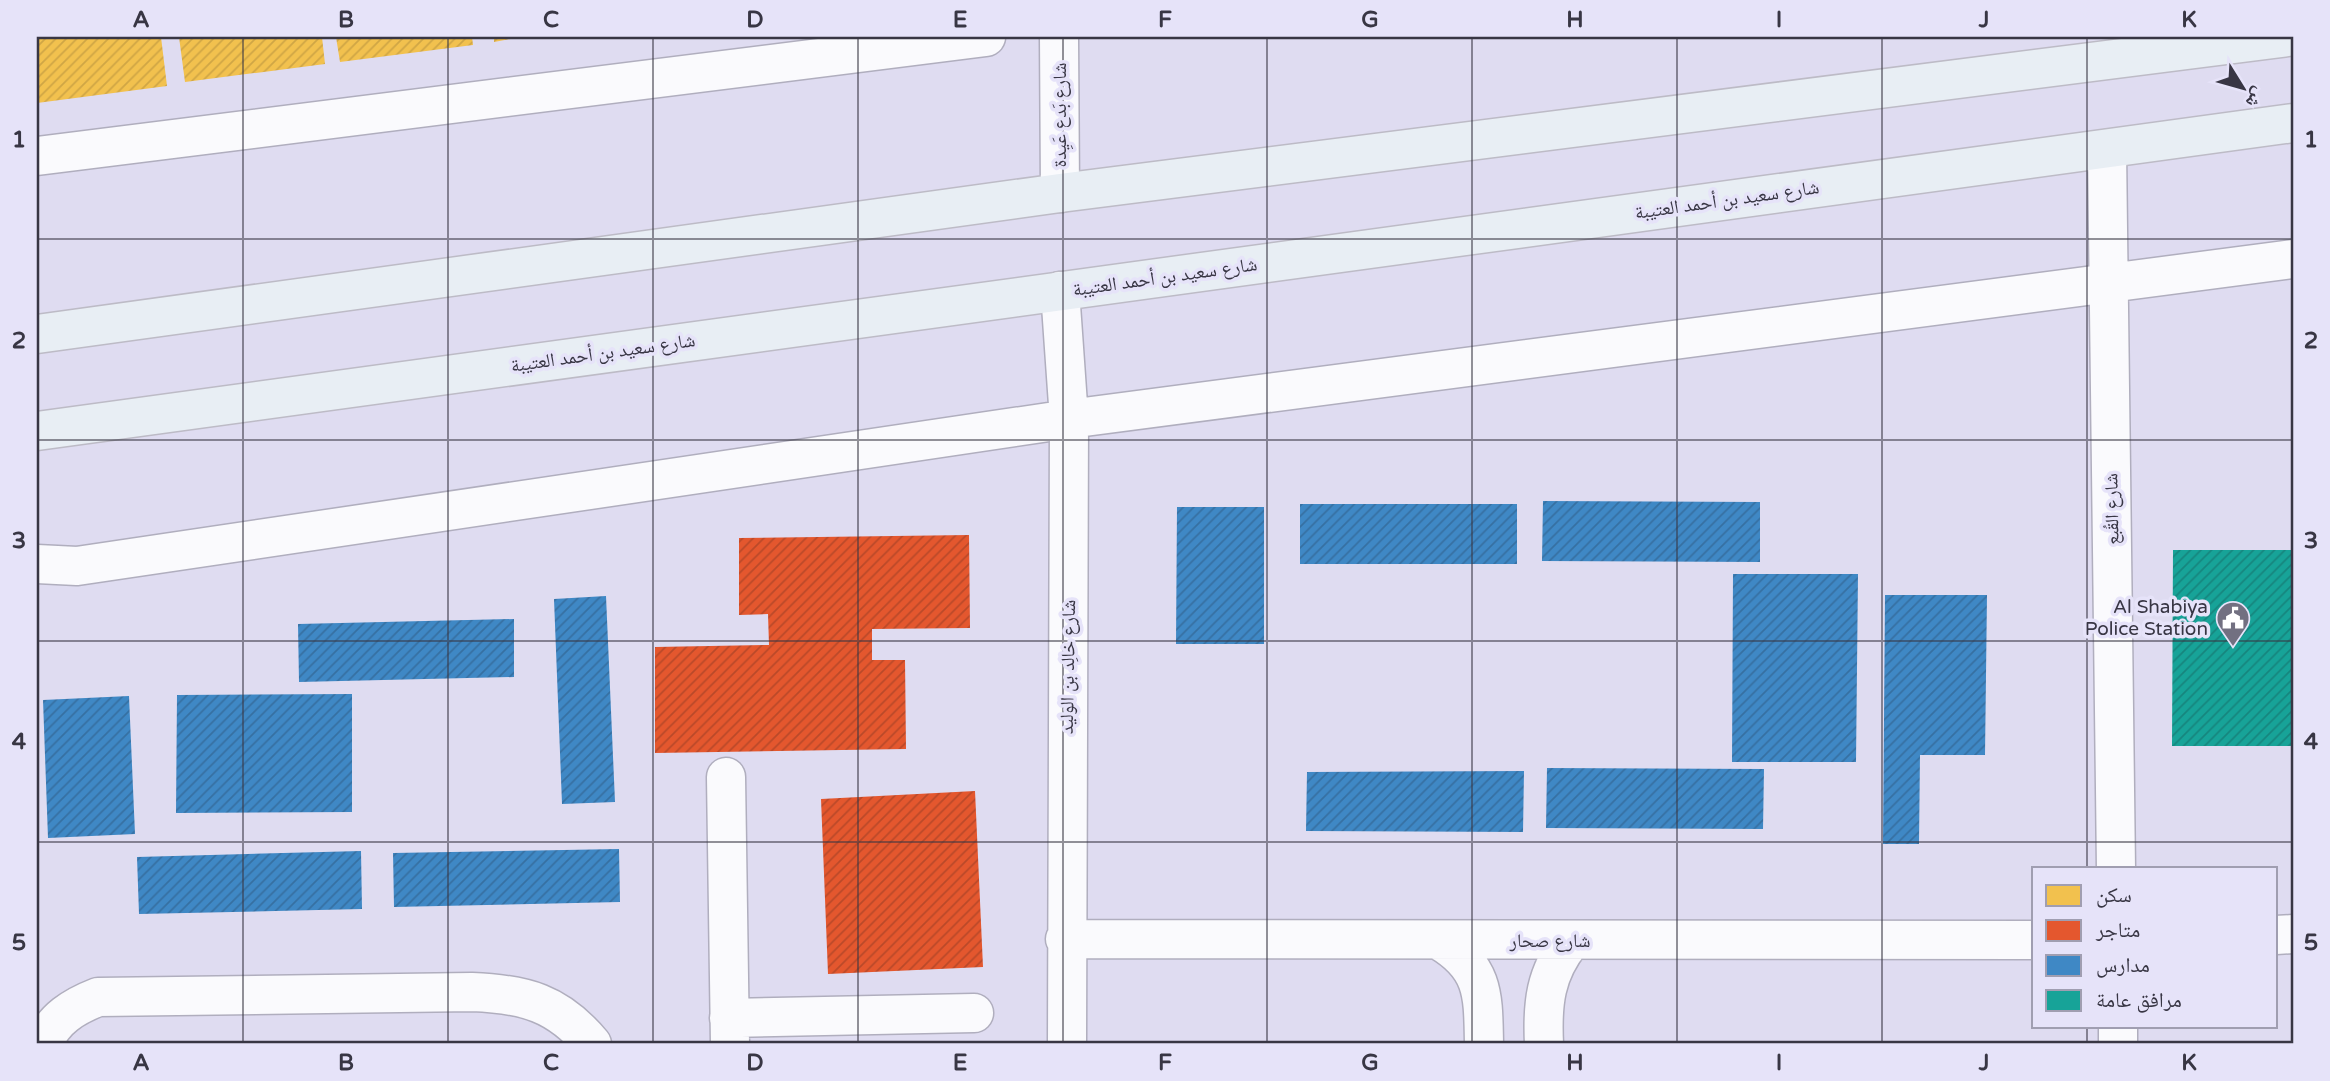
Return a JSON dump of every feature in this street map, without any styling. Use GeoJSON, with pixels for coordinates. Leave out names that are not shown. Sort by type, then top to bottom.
{"type":"FeatureCollection","features":[{"type":"Feature","properties":{"kind":"main road"},"geometry":{"type":"LineString","coordinates":[[42,326],[2288,37]]}},
{"type":"Feature","properties":{"kind":"main road","name":"شارع سعيد بن أحمد العتيبة"},"geometry":{"type":"LineString","coordinates":[[37,431],[2293,122]]}},
{"type":"Feature","properties":{"kind":"street"},"geometry":{"type":"LineString","coordinates":[[37,156],[986,37]]}},
{"type":"Feature","properties":{"kind":"street","name":"شارع بَدع عَيِدة"},"geometry":{"type":"LineString","coordinates":[[1059,37],[1060,193]]}},
{"type":"Feature","properties":{"kind":"street","name":"شارع القُبع"},"geometry":{"type":"LineString","coordinates":[[2107,149],[2106,284],[2111,406],[2116,867]]}},
{"type":"Feature","properties":{"kind":"street"},"geometry":{"type":"LineString","coordinates":[[37,564],[77,566],[1069,419],[2293,258]]}},
{"type":"Feature","properties":{"kind":"street","name":"شارع خالِد بن الوليد"},"geometry":{"type":"LineString","coordinates":[[1059,291],[1069,419],[1065,939],[1067,1044]]}},
{"type":"Feature","properties":{"kind":"street"},"geometry":{"type":"LineString","coordinates":[[726,777],[729,1031],[974,1013]]}},
{"type":"Feature","properties":{"kind":"street","name":"شارع صحار"},"geometry":{"type":"LineString","coordinates":[[1065,939],[2032,940]]}},
{"type":"Feature","properties":{"kind":"street"},"geometry":{"type":"LineString","coordinates":[[1440,941],[1460,952],[1474,970],[1482,989],[1484,1044]]}},
{"type":"Feature","properties":{"kind":"street"},"geometry":{"type":"LineString","coordinates":[[1544,1044],[1543,995],[1558,957],[1571,941]]}},
{"type":"Feature","properties":{"kind":"street"},"geometry":{"type":"LineString","coordinates":[[44,1044],[59,1020],[77,1006],[98,997],[472,992],[509,993],[544,1004],[574,1023],[592,1044]]}},
{"type":"Feature","properties":{"kind":"street"},"geometry":{"type":"LineString","coordinates":[[558,1044],[592,1044]]}},
{"type":"Feature","properties":{"kind":"building: سكن"},"geometry":{"type":"Polygon","coordinates":[[[37,37],[161,37],[167,86],[37,103],[37,37]]]}},
{"type":"Feature","properties":{"kind":"building: سكن"},"geometry":{"type":"Polygon","coordinates":[[[179,37],[322,37],[325,64],[185,82],[179,37]]]}},
{"type":"Feature","properties":{"kind":"building: سكن"},"geometry":{"type":"Polygon","coordinates":[[[336,37],[472,37],[473,45],[340,62],[336,37]]]}},
{"type":"Feature","properties":{"kind":"building: سكن"},"geometry":{"type":"Polygon","coordinates":[[[494,37],[516,37],[516,38],[494,42],[494,37]]]}},
{"type":"Feature","properties":{"kind":"building: متاجر"},"geometry":{"type":"Polygon","coordinates":[[[969,535],[970,628],[872,629],[872,660],[905,660],[906,749],[655,753],[655,647],[769,645],[768,614],[739,615],[739,538],[969,535]]]}},
{"type":"Feature","properties":{"kind":"building: متاجر"},"geometry":{"type":"Polygon","coordinates":[[[975,791],[983,967],[828,974],[821,799],[975,791]]]}},
{"type":"Feature","properties":{"kind":"building: مدارس"},"geometry":{"type":"Polygon","coordinates":[[[1543,501],[1760,502],[1760,562],[1542,561],[1543,501]]]}},
{"type":"Feature","properties":{"kind":"building: مدارس"},"geometry":{"type":"Polygon","coordinates":[[[1300,504],[1517,504],[1517,564],[1300,564],[1300,504]]]}},
{"type":"Feature","properties":{"kind":"building: مدارس"},"geometry":{"type":"Polygon","coordinates":[[[1177,507],[1264,507],[1264,644],[1176,644],[1177,507]]]}},
{"type":"Feature","properties":{"kind":"building: مدارس"},"geometry":{"type":"Polygon","coordinates":[[[1733,574],[1858,574],[1856,762],[1732,762],[1733,574]]]}},
{"type":"Feature","properties":{"kind":"building: مدارس"},"geometry":{"type":"Polygon","coordinates":[[[1885,595],[1987,595],[1985,755],[1920,755],[1919,844],[1883,844],[1885,595]]]}},
{"type":"Feature","properties":{"kind":"building: مدارس"},"geometry":{"type":"Polygon","coordinates":[[[606,596],[615,802],[562,804],[554,599],[606,596]]]}},
{"type":"Feature","properties":{"kind":"building: مدارس"},"geometry":{"type":"Polygon","coordinates":[[[514,619],[514,677],[299,682],[298,624],[514,619]]]}},
{"type":"Feature","properties":{"kind":"building: مدارس"},"geometry":{"type":"Polygon","coordinates":[[[352,694],[352,812],[176,813],[177,695],[352,694]]]}},
{"type":"Feature","properties":{"kind":"building: مدارس"},"geometry":{"type":"Polygon","coordinates":[[[129,696],[135,834],[48,838],[43,700],[129,696]]]}},
{"type":"Feature","properties":{"kind":"building: مدارس"},"geometry":{"type":"Polygon","coordinates":[[[1547,768],[1764,769],[1763,829],[1546,828],[1547,768]]]}},
{"type":"Feature","properties":{"kind":"building: مدارس"},"geometry":{"type":"Polygon","coordinates":[[[1524,771],[1523,832],[1306,831],[1307,772],[1524,771]]]}},
{"type":"Feature","properties":{"kind":"building: مدارس"},"geometry":{"type":"Polygon","coordinates":[[[619,849],[620,902],[394,907],[393,853],[619,849]]]}},
{"type":"Feature","properties":{"kind":"building: مدارس"},"geometry":{"type":"Polygon","coordinates":[[[361,851],[362,909],[139,914],[137,857],[361,851]]]}},
{"type":"Feature","properties":{"kind":"building: مرافق عامة","name":"Al Shabiya Police Station"},"geometry":{"type":"Polygon","coordinates":[[[2173,550],[2293,550],[2293,746],[2172,746],[2173,550]]]}},
{"type":"Feature","properties":{"kind":"place","name":"Al Shabiya Police Station"},"geometry":{"type":"Point","coordinates":[2233,648]}}]}
